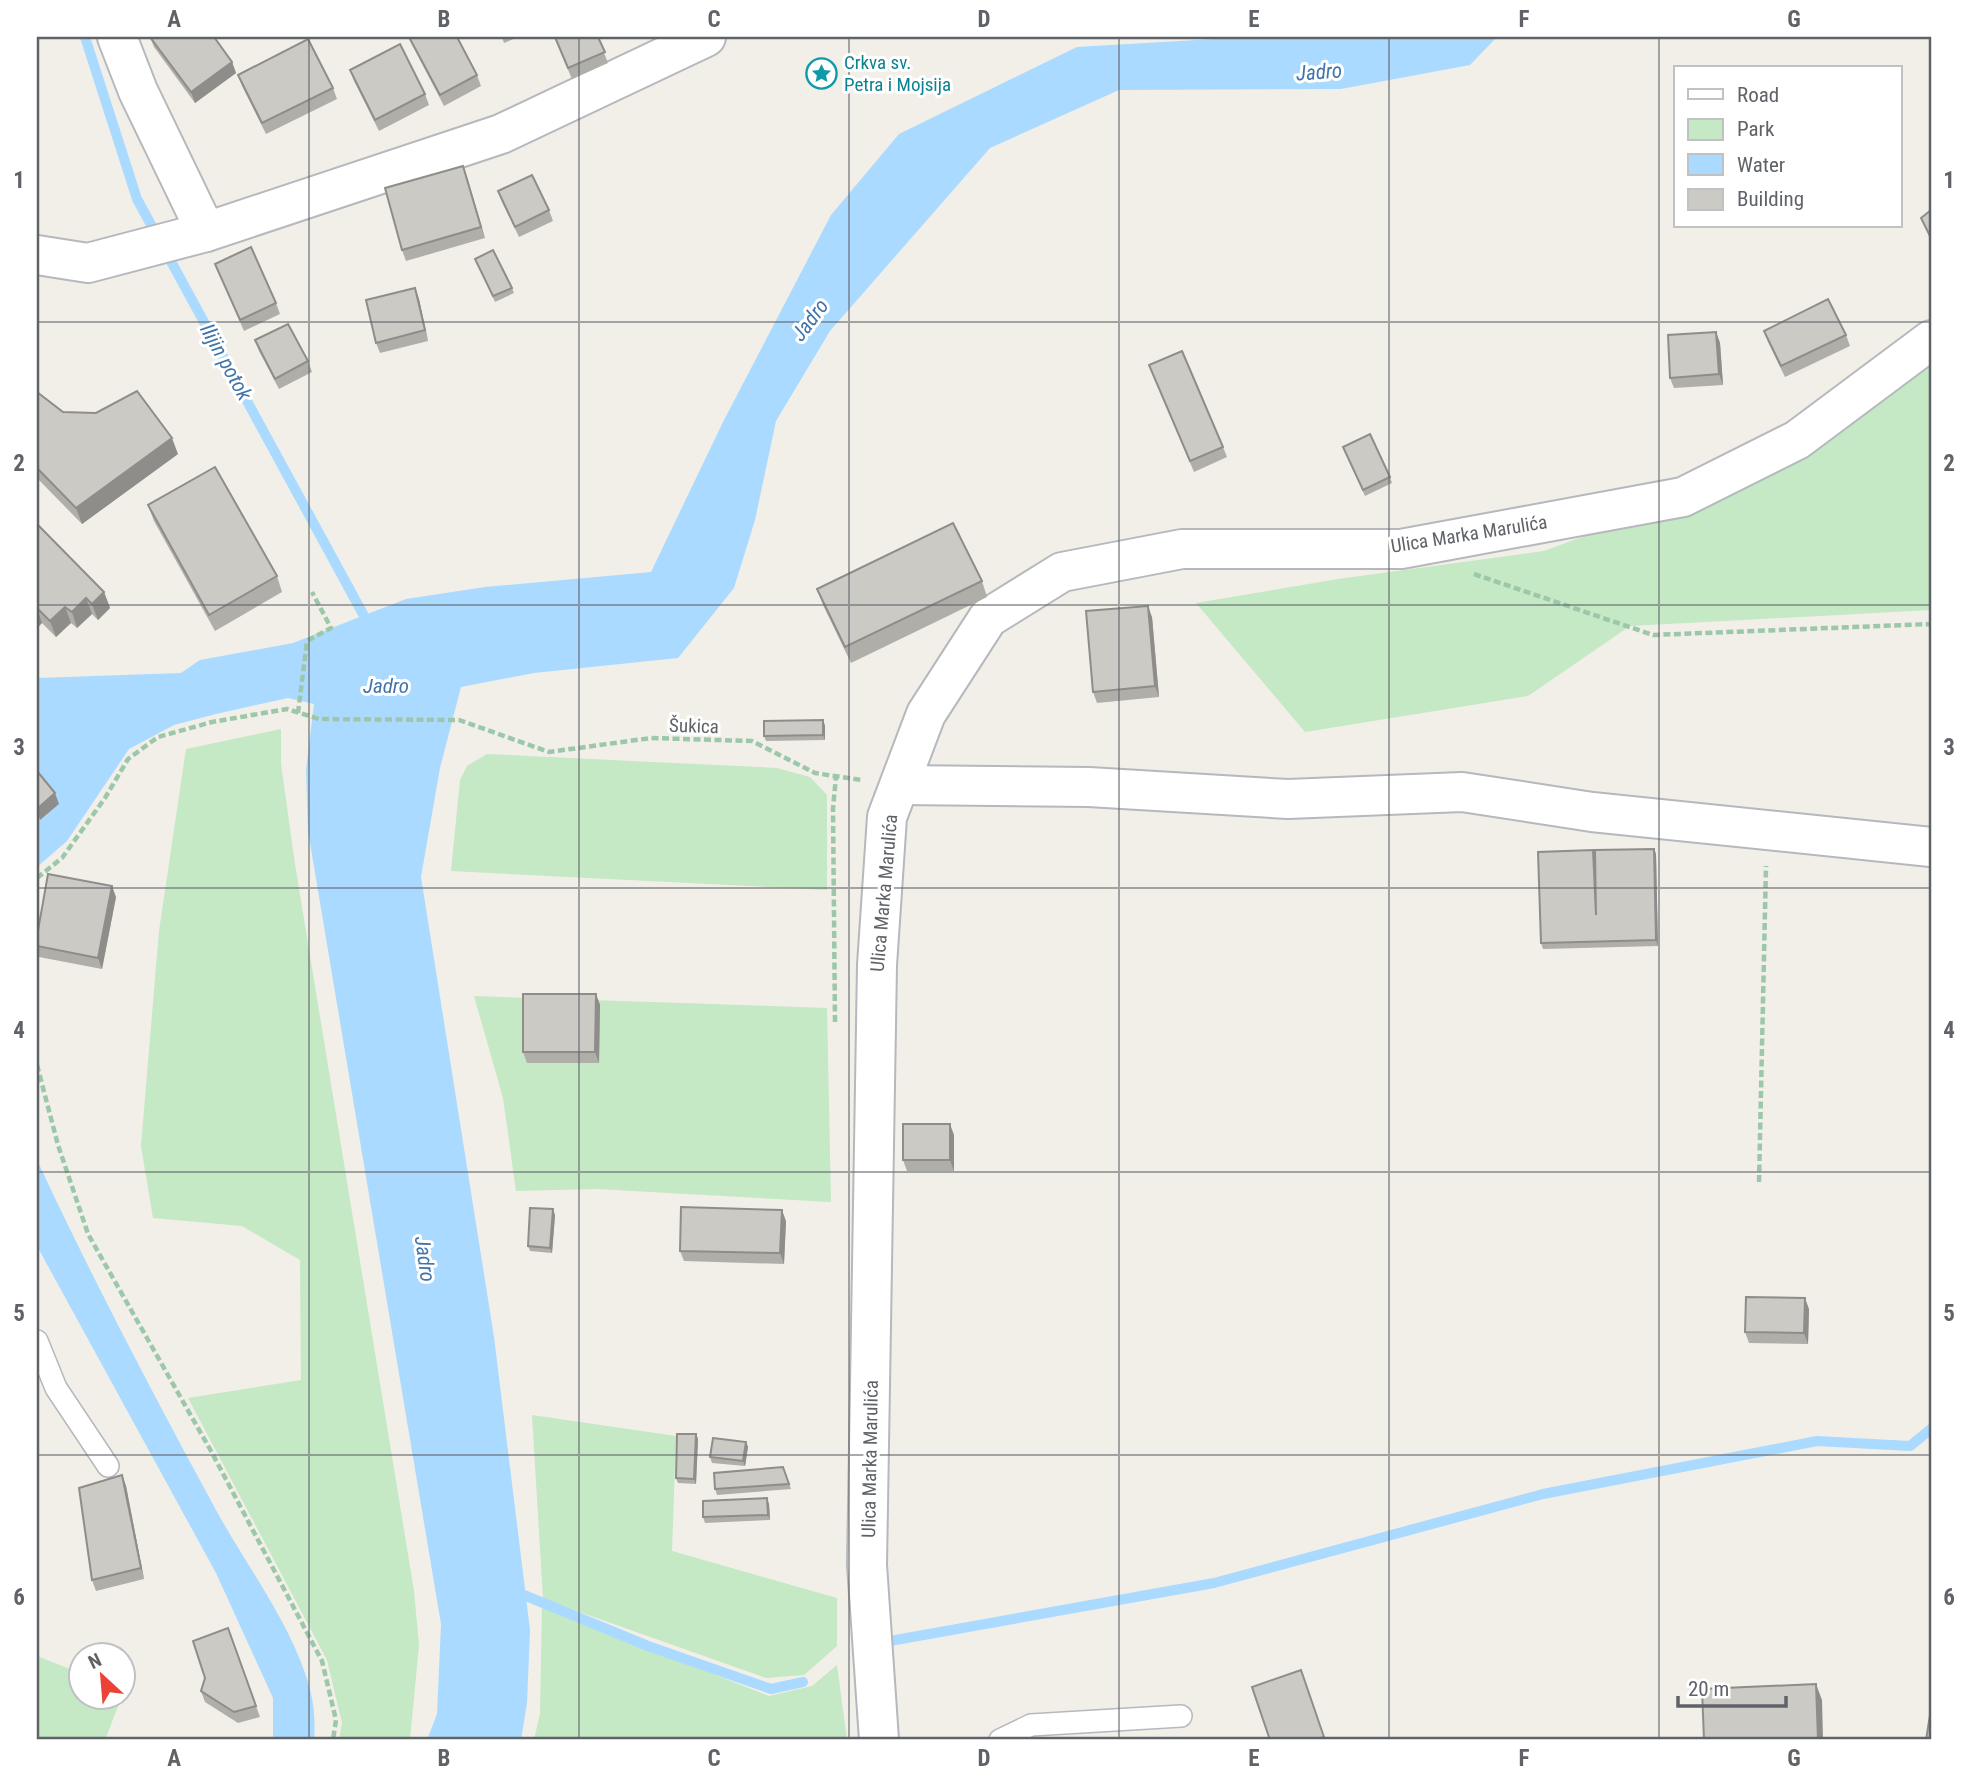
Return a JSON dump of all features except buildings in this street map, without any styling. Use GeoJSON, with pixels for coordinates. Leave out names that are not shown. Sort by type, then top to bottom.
{"type":"FeatureCollection","features":[{"type":"Feature","properties":{"kind":"street"},"geometry":{"type":"LineString","coordinates":[[117,37],[196,235]]}},
{"type":"Feature","properties":{"kind":"street"},"geometry":{"type":"LineString","coordinates":[[37,255],[88,262],[196,235],[502,134],[706,37]]}},
{"type":"Feature","properties":{"kind":"street","name":"Ulica Marka Marulića"},"geometry":{"type":"LineString","coordinates":[[879,1740],[867,1565],[877,965],[887,817],[926,714],[988,618],[1062,572],[1182,549],[1401,549],[1683,497],[1797,440],[1931,340]]}},
{"type":"Feature","properties":{"kind":"street"},"geometry":{"type":"LineString","coordinates":[[900,785],[1088,787],[1288,799],[1462,792],[1592,812],[1931,847]]}},
{"type":"Feature","properties":{"kind":"lane"},"geometry":{"type":"LineString","coordinates":[[37,1341],[56,1388],[108,1466]]}},
{"type":"Feature","properties":{"kind":"lane"},"geometry":{"type":"LineString","coordinates":[[1000,1740],[1031,1725],[1181,1716]]}},
{"type":"Feature","properties":{"kind":"path"},"geometry":{"type":"LineString","coordinates":[[1464,570],[1653,635],[1931,624]]}},
{"type":"Feature","properties":{"kind":"path"},"geometry":{"type":"LineString","coordinates":[[298,713],[307,640],[331,628],[312,592]]}},
{"type":"Feature","properties":{"kind":"path","name":"Šukica"},"geometry":{"type":"LineString","coordinates":[[37,878],[62,858],[105,798],[128,759],[159,737],[212,722],[287,709],[319,719],[459,720],[549,752],[651,738],[752,741],[815,773],[900,785]]}},
{"type":"Feature","properties":{"kind":"path"},"geometry":{"type":"LineString","coordinates":[[1759,1182],[1767,874],[1762,831]]}},
{"type":"Feature","properties":{"kind":"path"},"geometry":{"type":"LineString","coordinates":[[37,1065],[58,1145],[88,1234],[211,1451],[322,1661],[336,1720],[333,1740]]}},
{"type":"Feature","properties":{"kind":"green space"},"geometry":{"type":"Polygon","coordinates":[[[1931,366],[1931,610],[1630,626],[1528,696],[1305,732],[1196,603],[1338,579],[1544,551],[1809,453],[1931,366]]]}},
{"type":"Feature","properties":{"kind":"green space"},"geometry":{"type":"Polygon","coordinates":[[[281,729],[281,764],[295,864],[414,1591],[419,1645],[410,1740],[339,1740],[342,1723],[327,1660],[188,1398],[301,1380],[300,1260],[242,1226],[153,1218],[141,1146],[159,931],[186,749],[281,729]]]}},
{"type":"Feature","properties":{"kind":"green space"},"geometry":{"type":"Polygon","coordinates":[[[487,754],[777,768],[810,777],[827,795],[827,890],[451,871],[460,780],[467,766],[487,754]]]}},
{"type":"Feature","properties":{"kind":"green space"},"geometry":{"type":"Polygon","coordinates":[[[474,996],[827,1008],[831,1202],[597,1189],[516,1191],[503,1098],[474,996]]]}},
{"type":"Feature","properties":{"kind":"green space"},"geometry":{"type":"Polygon","coordinates":[[[532,1415],[676,1436],[672,1551],[837,1598],[837,1646],[804,1675],[766,1678],[543,1599],[532,1415]]]}},
{"type":"Feature","properties":{"kind":"green space"},"geometry":{"type":"Polygon","coordinates":[[[542,1607],[769,1696],[812,1686],[837,1665],[847,1740],[534,1740],[540,1714],[542,1607]]]}},
{"type":"Feature","properties":{"kind":"green space"},"geometry":{"type":"Polygon","coordinates":[[[37,1656],[66,1667],[66,1710],[117,1710],[105,1740],[37,1740],[37,1656]]]}},
{"type":"Feature","properties":{"kind":"water","name":"Jadro"},"geometry":{"type":"Polygon","coordinates":[[[1248,37],[1497,37],[1470,65],[1341,89],[1119,90],[990,148],[830,331],[776,421],[755,520],[734,588],[678,658],[534,673],[461,687],[440,768],[421,877],[494,1337],[530,1630],[527,1703],[521,1740],[427,1740],[437,1714],[441,1624],[308,831],[306,770],[314,704],[288,698],[216,714],[174,725],[129,749],[67,841],[37,867],[37,678],[181,673],[200,660],[293,643],[406,599],[485,587],[651,572],[723,422],[831,215],[899,134],[1077,47],[1248,37]]]}},
{"type":"Feature","properties":{"kind":"water"},"geometry":{"type":"Polygon","coordinates":[[[37,1160],[169,1423],[287,1631],[310,1690],[314,1740],[273,1740],[273,1698],[216,1573],[37,1246],[37,1160]]]}},
{"type":"Feature","properties":{"kind":"waterway","name":"Ilijin potok"},"geometry":{"type":"LineString","coordinates":[[85,37],[137,199],[369,625]]}},
{"type":"Feature","properties":{"kind":"waterway"},"geometry":{"type":"LineString","coordinates":[[890,1641],[1214,1583],[1543,1494],[1817,1441],[1910,1446],[1931,1429]]}},
{"type":"Feature","properties":{"kind":"waterway"},"geometry":{"type":"LineString","coordinates":[[514,1591],[648,1646],[771,1689],[803,1682]]}},
{"type":"Feature","properties":{"kind":"place","name":"Crkva sv. Petra i Mojsija"},"geometry":{"type":"Point","coordinates":[821,73]}}]}
